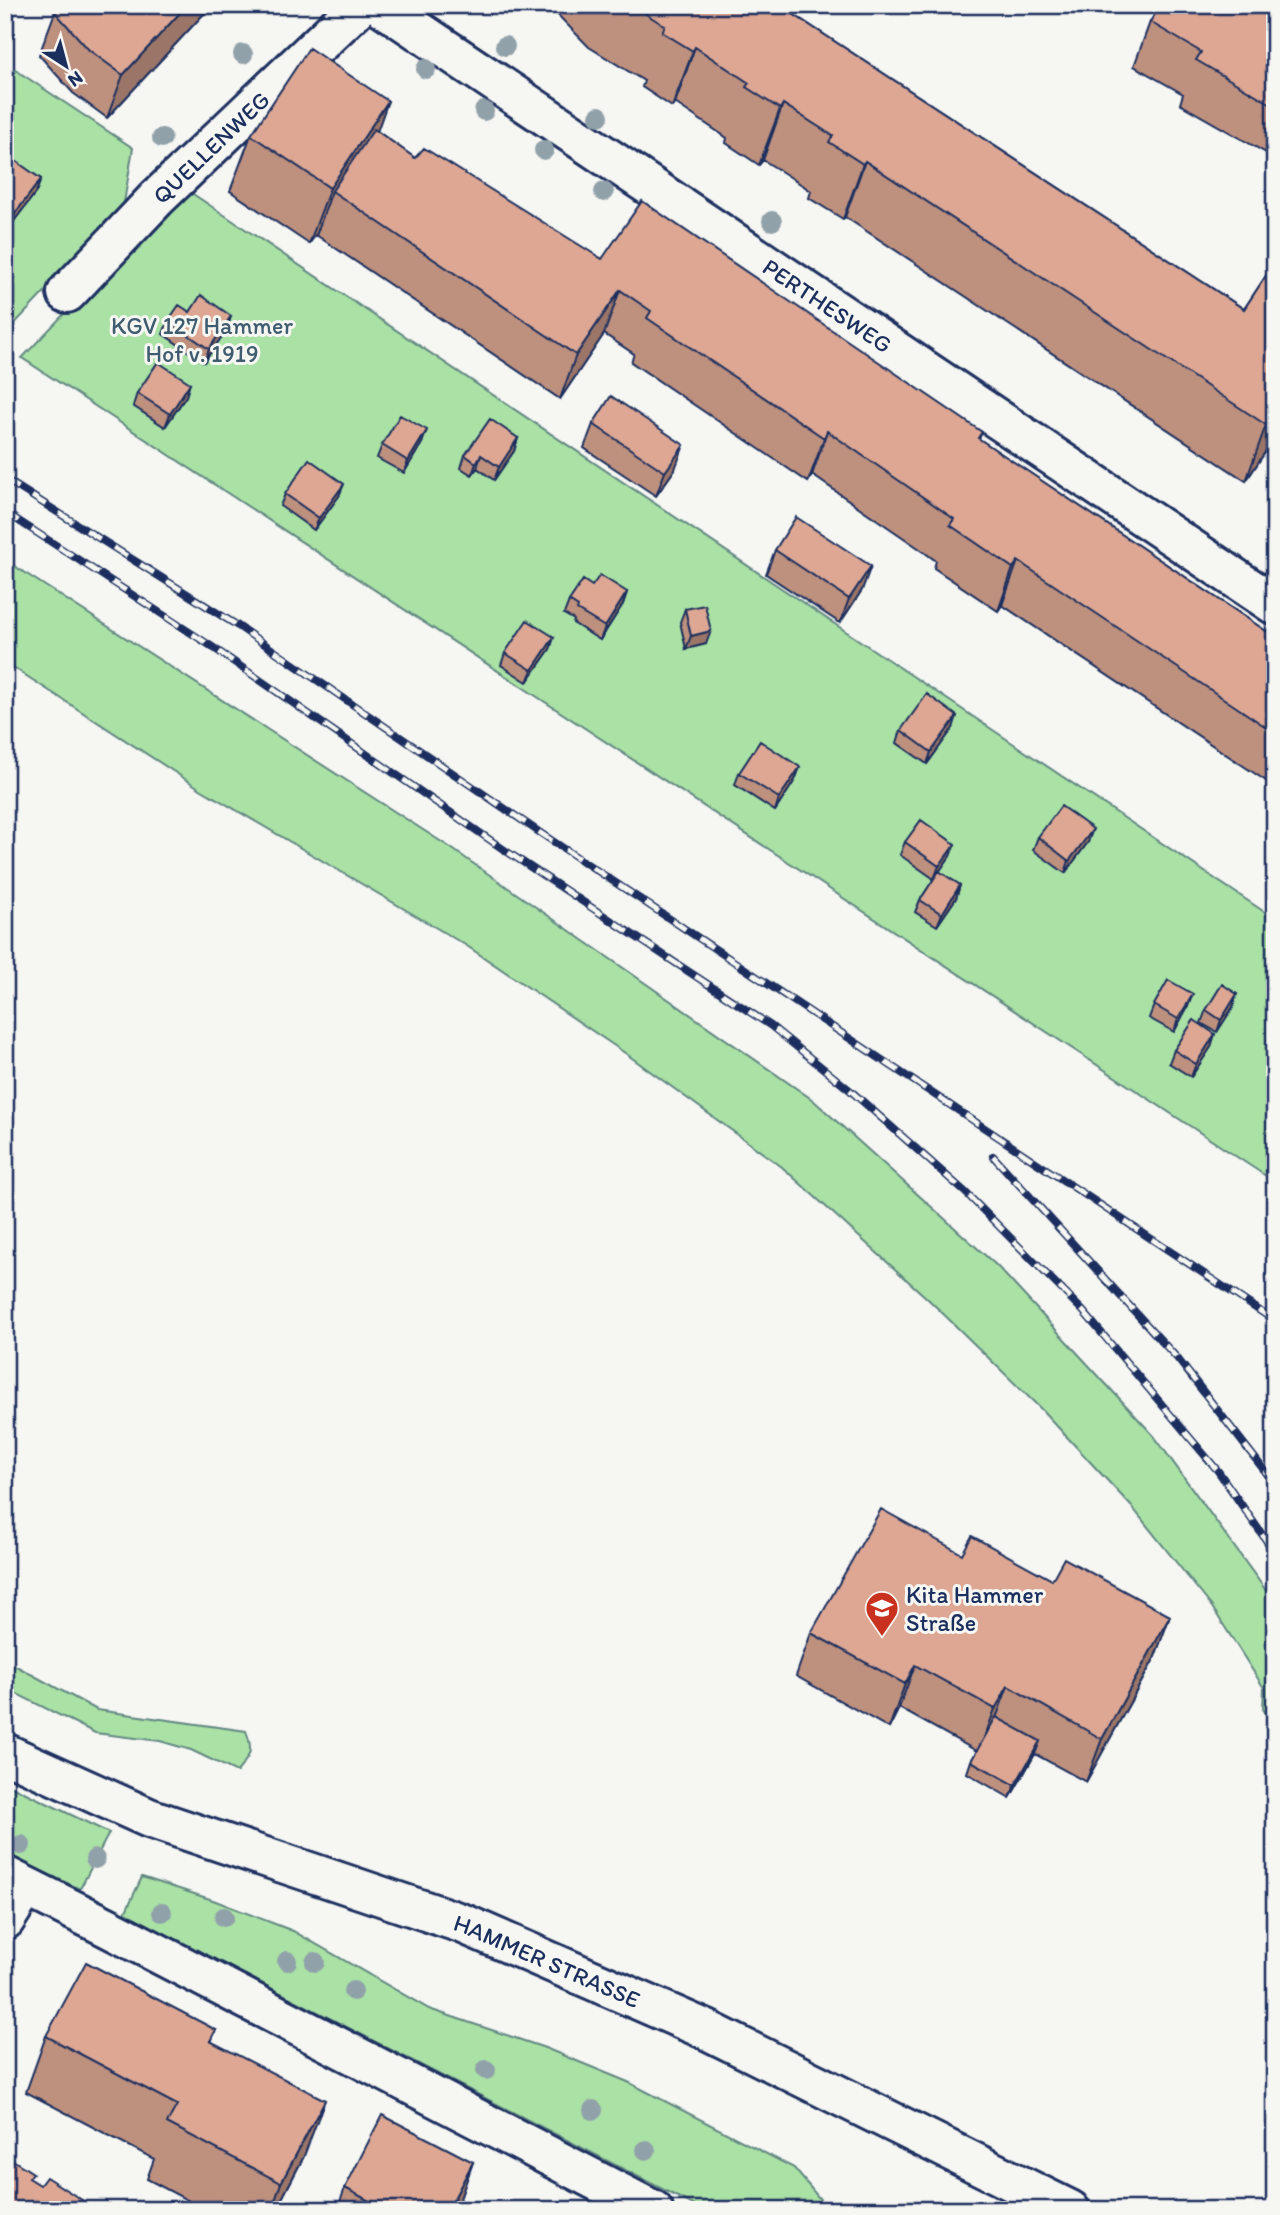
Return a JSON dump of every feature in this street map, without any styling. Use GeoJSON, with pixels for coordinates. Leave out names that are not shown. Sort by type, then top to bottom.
{"type":"FeatureCollection","features":[{"type":"Feature","properties":{"kind":"street","name":"QUELLENWEG"},"geometry":{"type":"LineString","coordinates":[[67,293],[157,198],[360,5]]}},
{"type":"Feature","properties":{"kind":"street","name":"PERTHESWEG"},"geometry":{"type":"LineString","coordinates":[[380,5],[1271,595]]}},
{"type":"Feature","properties":{"kind":"street","name":"HAMMER STRASSE"},"geometry":{"type":"LineString","coordinates":[[5,1753],[149,1818],[464,1924],[707,2029],[1070,2210]]}},
{"type":"Feature","properties":{"kind":"street"},"geometry":{"type":"LineString","coordinates":[[5,1920],[15,1882],[653,2210]]}},
{"type":"Feature","properties":{"kind":"green space","name":"KGV 127 Hammer Hof v. 1919"},"geometry":{"type":"Polygon","coordinates":[[[5,63],[133,148],[123,209],[5,334],[5,63]]]}},
{"type":"Feature","properties":{"kind":"green space","name":"KGV 127 Hammer Hof v. 1919"},"geometry":{"type":"Polygon","coordinates":[[[184,188],[1275,919],[1275,1182],[22,358],[184,188]]]}},
{"type":"Feature","properties":{"kind":"green space"},"geometry":{"type":"Polygon","coordinates":[[[5,560],[451,848],[813,1100],[997,1266],[1154,1436],[1275,1603],[1275,1728],[1263,1709],[1264,1688],[1212,1607],[1132,1507],[1041,1409],[928,1299],[782,1167],[625,1053],[467,946],[202,790],[5,662],[5,560]]]}},
{"type":"Feature","properties":{"kind":"green space"},"geometry":{"type":"Polygon","coordinates":[[[5,1660],[97,1710],[246,1731],[250,1744],[249,1753],[237,1772],[191,1750],[160,1741],[95,1733],[5,1688],[5,1660]]]}},
{"type":"Feature","properties":{"kind":"green space"},"geometry":{"type":"Polygon","coordinates":[[[5,1783],[109,1833],[80,1889],[5,1855],[5,1783]]]}},
{"type":"Feature","properties":{"kind":"green space"},"geometry":{"type":"Polygon","coordinates":[[[142,1877],[213,1900],[293,1931],[429,2009],[545,2048],[628,2082],[794,2168],[829,2210],[703,2210],[125,1913],[142,1877]]]}},
{"type":"Feature","properties":{"kind":"building"},"geometry":{"type":"Polygon","coordinates":[[[61,5],[187,5],[123,75],[89,50],[55,12],[61,5]]]}},
{"type":"Feature","properties":{"kind":"building"},"geometry":{"type":"Polygon","coordinates":[[[632,5],[779,5],[1244,309],[1275,262],[1275,412],[1266,425],[865,161],[863,164],[829,142],[833,136],[783,104],[780,109],[746,87],[749,83],[695,47],[693,51],[662,32],[665,26],[632,5]]]}},
{"type":"Feature","properties":{"kind":"building"},"geometry":{"type":"Polygon","coordinates":[[[1160,5],[1275,7],[1275,106],[1196,60],[1201,52],[1150,22],[1160,5]]]}},
{"type":"Feature","properties":{"kind":"building"},"geometry":{"type":"Polygon","coordinates":[[[309,48],[388,101],[330,188],[251,135],[309,48]]]}},
{"type":"Feature","properties":{"kind":"building"},"geometry":{"type":"Polygon","coordinates":[[[5,74],[12,79],[5,87],[5,74]]]}},
{"type":"Feature","properties":{"kind":"building"},"geometry":{"type":"Polygon","coordinates":[[[374,129],[415,158],[424,148],[602,259],[642,201],[982,432],[978,438],[1275,637],[1275,733],[1018,561],[1013,568],[950,525],[954,519],[827,431],[824,438],[647,318],[651,311],[620,290],[576,355],[332,191],[374,129]]]}},
{"type":"Feature","properties":{"kind":"building"},"geometry":{"type":"Polygon","coordinates":[[[6,154],[41,179],[16,212],[5,204],[6,154]]]}},
{"type":"Feature","properties":{"kind":"building"},"geometry":{"type":"Polygon","coordinates":[[[201,295],[231,316],[209,349],[168,321],[179,305],[190,312],[201,295]]]}},
{"type":"Feature","properties":{"kind":"building"},"geometry":{"type":"Polygon","coordinates":[[[158,362],[190,383],[170,414],[137,393],[158,362]]]}},
{"type":"Feature","properties":{"kind":"building"},"geometry":{"type":"Polygon","coordinates":[[[611,396],[684,445],[665,472],[593,424],[611,396]]]}},
{"type":"Feature","properties":{"kind":"building"},"geometry":{"type":"Polygon","coordinates":[[[400,415],[427,430],[408,461],[382,445],[400,415]]]}},
{"type":"Feature","properties":{"kind":"building"},"geometry":{"type":"Polygon","coordinates":[[[490,419],[518,438],[499,467],[481,455],[476,463],[465,455],[490,419]]]}},
{"type":"Feature","properties":{"kind":"building"},"geometry":{"type":"Polygon","coordinates":[[[309,459],[344,484],[319,518],[285,494],[309,459]]]}},
{"type":"Feature","properties":{"kind":"building"},"geometry":{"type":"Polygon","coordinates":[[[796,517],[871,566],[849,599],[775,550],[796,517]]]}},
{"type":"Feature","properties":{"kind":"building"},"geometry":{"type":"Polygon","coordinates":[[[600,575],[627,592],[605,627],[577,610],[578,607],[569,601],[583,580],[592,586],[600,575]]]}},
{"type":"Feature","properties":{"kind":"building"},"geometry":{"type":"Polygon","coordinates":[[[705,605],[711,631],[691,636],[685,609],[705,605]]]}},
{"type":"Feature","properties":{"kind":"building"},"geometry":{"type":"Polygon","coordinates":[[[527,620],[554,637],[532,670],[505,653],[527,620]]]}},
{"type":"Feature","properties":{"kind":"building"},"geometry":{"type":"Polygon","coordinates":[[[927,694],[957,716],[931,752],[901,730],[927,694]]]}},
{"type":"Feature","properties":{"kind":"building"},"geometry":{"type":"Polygon","coordinates":[[[760,741],[800,767],[779,798],[739,773],[760,741]]]}},
{"type":"Feature","properties":{"kind":"building"},"geometry":{"type":"Polygon","coordinates":[[[1061,806],[1093,829],[1069,861],[1038,837],[1061,806]]]}},
{"type":"Feature","properties":{"kind":"building"},"geometry":{"type":"Polygon","coordinates":[[[921,820],[955,844],[939,866],[905,842],[921,820]]]}},
{"type":"Feature","properties":{"kind":"building"},"geometry":{"type":"Polygon","coordinates":[[[939,871],[960,885],[942,914],[920,900],[939,871]]]}},
{"type":"Feature","properties":{"kind":"building"},"geometry":{"type":"Polygon","coordinates":[[[1168,980],[1193,994],[1178,1019],[1154,1005],[1168,980]]]}},
{"type":"Feature","properties":{"kind":"building"},"geometry":{"type":"Polygon","coordinates":[[[1222,984],[1237,994],[1221,1020],[1206,1010],[1222,984]]]}},
{"type":"Feature","properties":{"kind":"building"},"geometry":{"type":"Polygon","coordinates":[[[1194,1020],[1215,1034],[1196,1064],[1174,1050],[1194,1020]]]}},
{"type":"Feature","properties":{"kind":"building"},"geometry":{"type":"Polygon","coordinates":[[[881,1509],[962,1554],[972,1536],[1052,1580],[1064,1558],[1170,1616],[1102,1739],[1008,1686],[995,1709],[915,1665],[905,1684],[811,1633],[881,1509]]]}},
{"type":"Feature","properties":{"kind":"building"},"geometry":{"type":"Polygon","coordinates":[[[996,1717],[1040,1741],[1015,1785],[971,1761],[996,1717]]]}},
{"type":"Feature","properties":{"kind":"building"},"geometry":{"type":"Polygon","coordinates":[[[86,1962],[216,2030],[210,2041],[325,2100],[281,2183],[167,2123],[177,2105],[46,2036],[86,1962]]]}},
{"type":"Feature","properties":{"kind":"building"},"geometry":{"type":"Polygon","coordinates":[[[382,2115],[473,2162],[448,2210],[372,2210],[375,2204],[345,2188],[382,2115]]]}},
{"type":"Feature","properties":{"kind":"building"},"geometry":{"type":"Polygon","coordinates":[[[5,2155],[33,2173],[29,2178],[40,2185],[46,2177],[85,2202],[80,2210],[5,2210],[5,2155]]]}},
{"type":"Feature","properties":{"kind":"railway"},"geometry":{"type":"LineString","coordinates":[[5,479],[238,626],[539,832],[1275,1321]]}},
{"type":"Feature","properties":{"kind":"railway"},"geometry":{"type":"LineString","coordinates":[[5,512],[211,646],[506,851],[771,1026],[851,1091],[965,1192],[1083,1311],[1218,1471],[1275,1553]]}},
{"type":"Feature","properties":{"kind":"railway"},"geometry":{"type":"LineString","coordinates":[[993,1156],[1177,1358],[1275,1484]]}},
{"type":"Feature","properties":{"kind":"place","name":"Kita Hammer Straße"},"geometry":{"type":"Point","coordinates":[882,1638]}}]}
